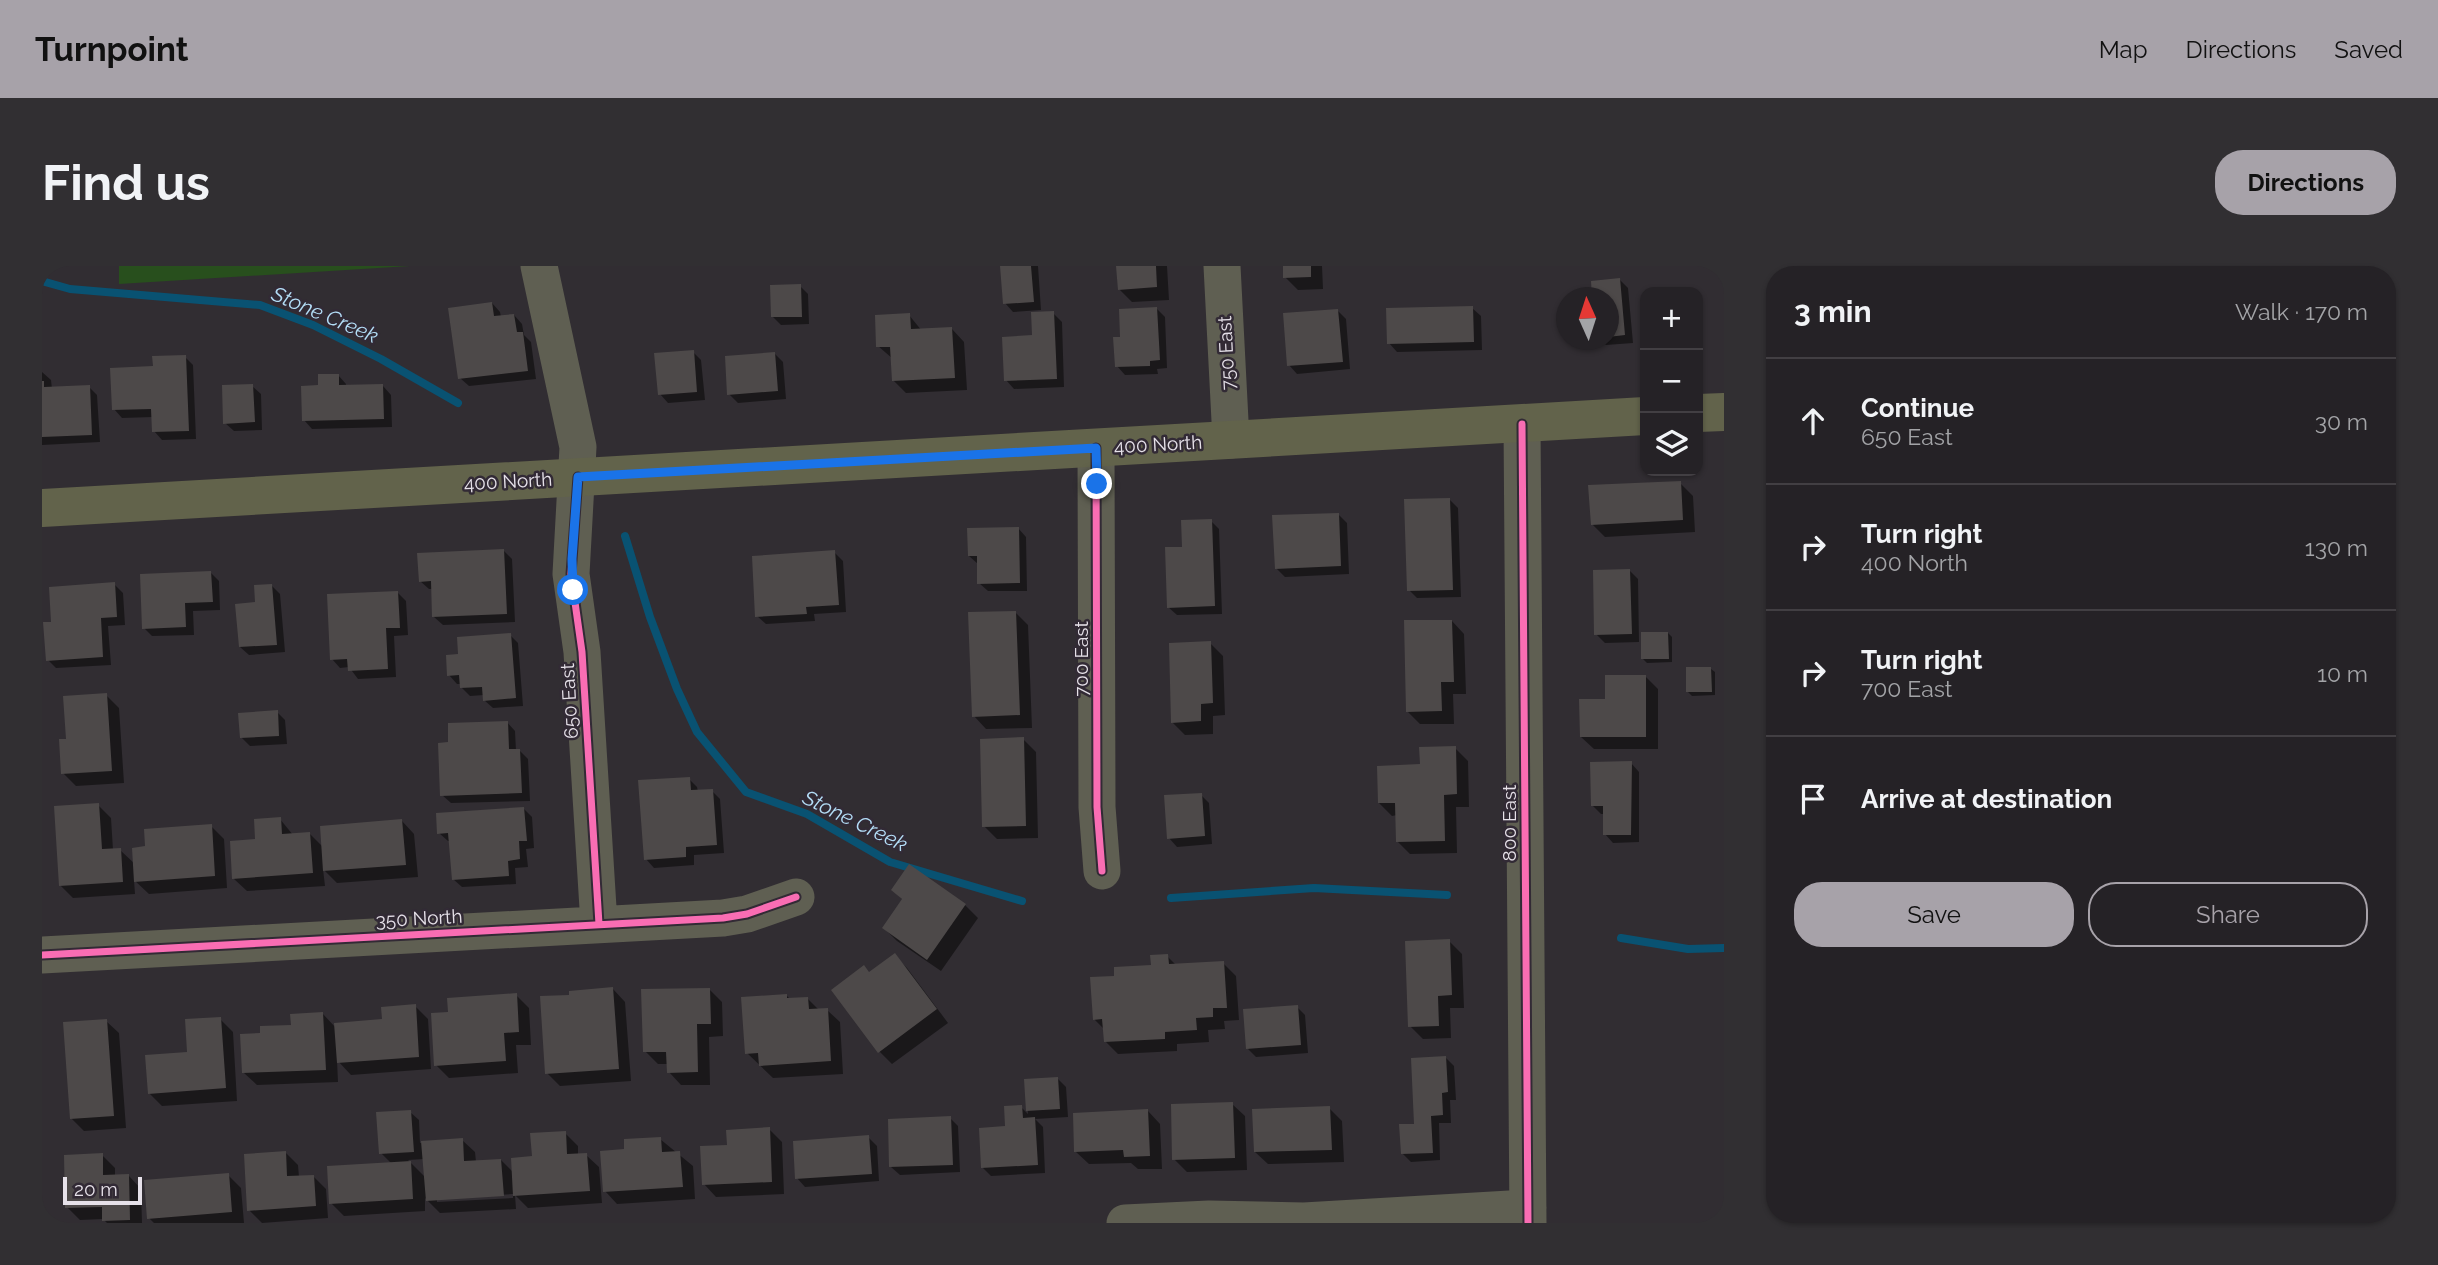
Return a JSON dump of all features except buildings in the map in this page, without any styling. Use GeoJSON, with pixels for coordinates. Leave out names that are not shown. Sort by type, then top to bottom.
{"type":"FeatureCollection","features":[{"type":"Feature","properties":{"kind":"main road"},"geometry":{"type":"LineString","coordinates":[[1703,413],[1724,412]]}},
{"type":"Feature","properties":{"kind":"main road","name":"400 North"},"geometry":{"type":"LineString","coordinates":[[42,508],[1640,416]]}},
{"type":"Feature","properties":{"kind":"street","name":"650 East"},"geometry":{"type":"LineString","coordinates":[[539,266],[576,433],[578,477],[571,573],[582,643],[599,924]]}},
{"type":"Feature","properties":{"kind":"street","name":"750 East"},"geometry":{"type":"LineString","coordinates":[[1222,266],[1231,440]]}},
{"type":"Feature","properties":{"kind":"street","name":"800 East"},"geometry":{"type":"LineString","coordinates":[[1522,424],[1528,1215]]}},
{"type":"Feature","properties":{"kind":"street","name":"700 East"},"geometry":{"type":"LineString","coordinates":[[1096,448],[1097,807],[1102,871]]}},
{"type":"Feature","properties":{"kind":"street","name":"350 North"},"geometry":{"type":"LineString","coordinates":[[42,955],[723,918],[747,914],[796,897]]}},
{"type":"Feature","properties":{"kind":"street"},"geometry":{"type":"LineString","coordinates":[[1125,1223],[1209,1219],[1304,1221],[1528,1215]]}},
{"type":"Feature","properties":{"kind":"green space"},"geometry":{"type":"Polygon","coordinates":[[[119,266],[410,266],[119,284],[119,266]]]}},
{"type":"Feature","properties":{"kind":"waterway","name":"Stone Creek"},"geometry":{"type":"LineString","coordinates":[[42,281],[70,289],[260,305],[313,325],[381,359],[458,403]]}},
{"type":"Feature","properties":{"kind":"waterway","name":"Stone Creek"},"geometry":{"type":"LineString","coordinates":[[625,536],[650,617],[677,689],[697,732],[746,792],[807,814],[890,862],[1022,901]]}},
{"type":"Feature","properties":{"kind":"waterway","name":"Stone Creek"},"geometry":{"type":"LineString","coordinates":[[1171,898],[1314,888],[1447,895]]}},
{"type":"Feature","properties":{"kind":"waterway","name":"Stone Creek"},"geometry":{"type":"LineString","coordinates":[[1621,938],[1688,949],[1724,948]]}},
{"type":"Feature","properties":{"kind":"cycle path"},"geometry":{"type":"LineString","coordinates":[[1522,424],[1528,1223]]}},
{"type":"Feature","properties":{"kind":"cycle path"},"geometry":{"type":"LineString","coordinates":[[1096,448],[1097,807],[1102,871]]}},
{"type":"Feature","properties":{"kind":"cycle path"},"geometry":{"type":"LineString","coordinates":[[578,477],[571,574],[582,652],[599,924]]}},
{"type":"Feature","properties":{"kind":"cycle path"},"geometry":{"type":"LineString","coordinates":[[42,955],[723,918],[747,914],[796,897]]}},
{"type":"Feature","properties":{"kind":"route"},"geometry":{"type":"LineString","coordinates":[[573,590],[571,573],[578,477],[1096,448],[1097,484]]}}]}
